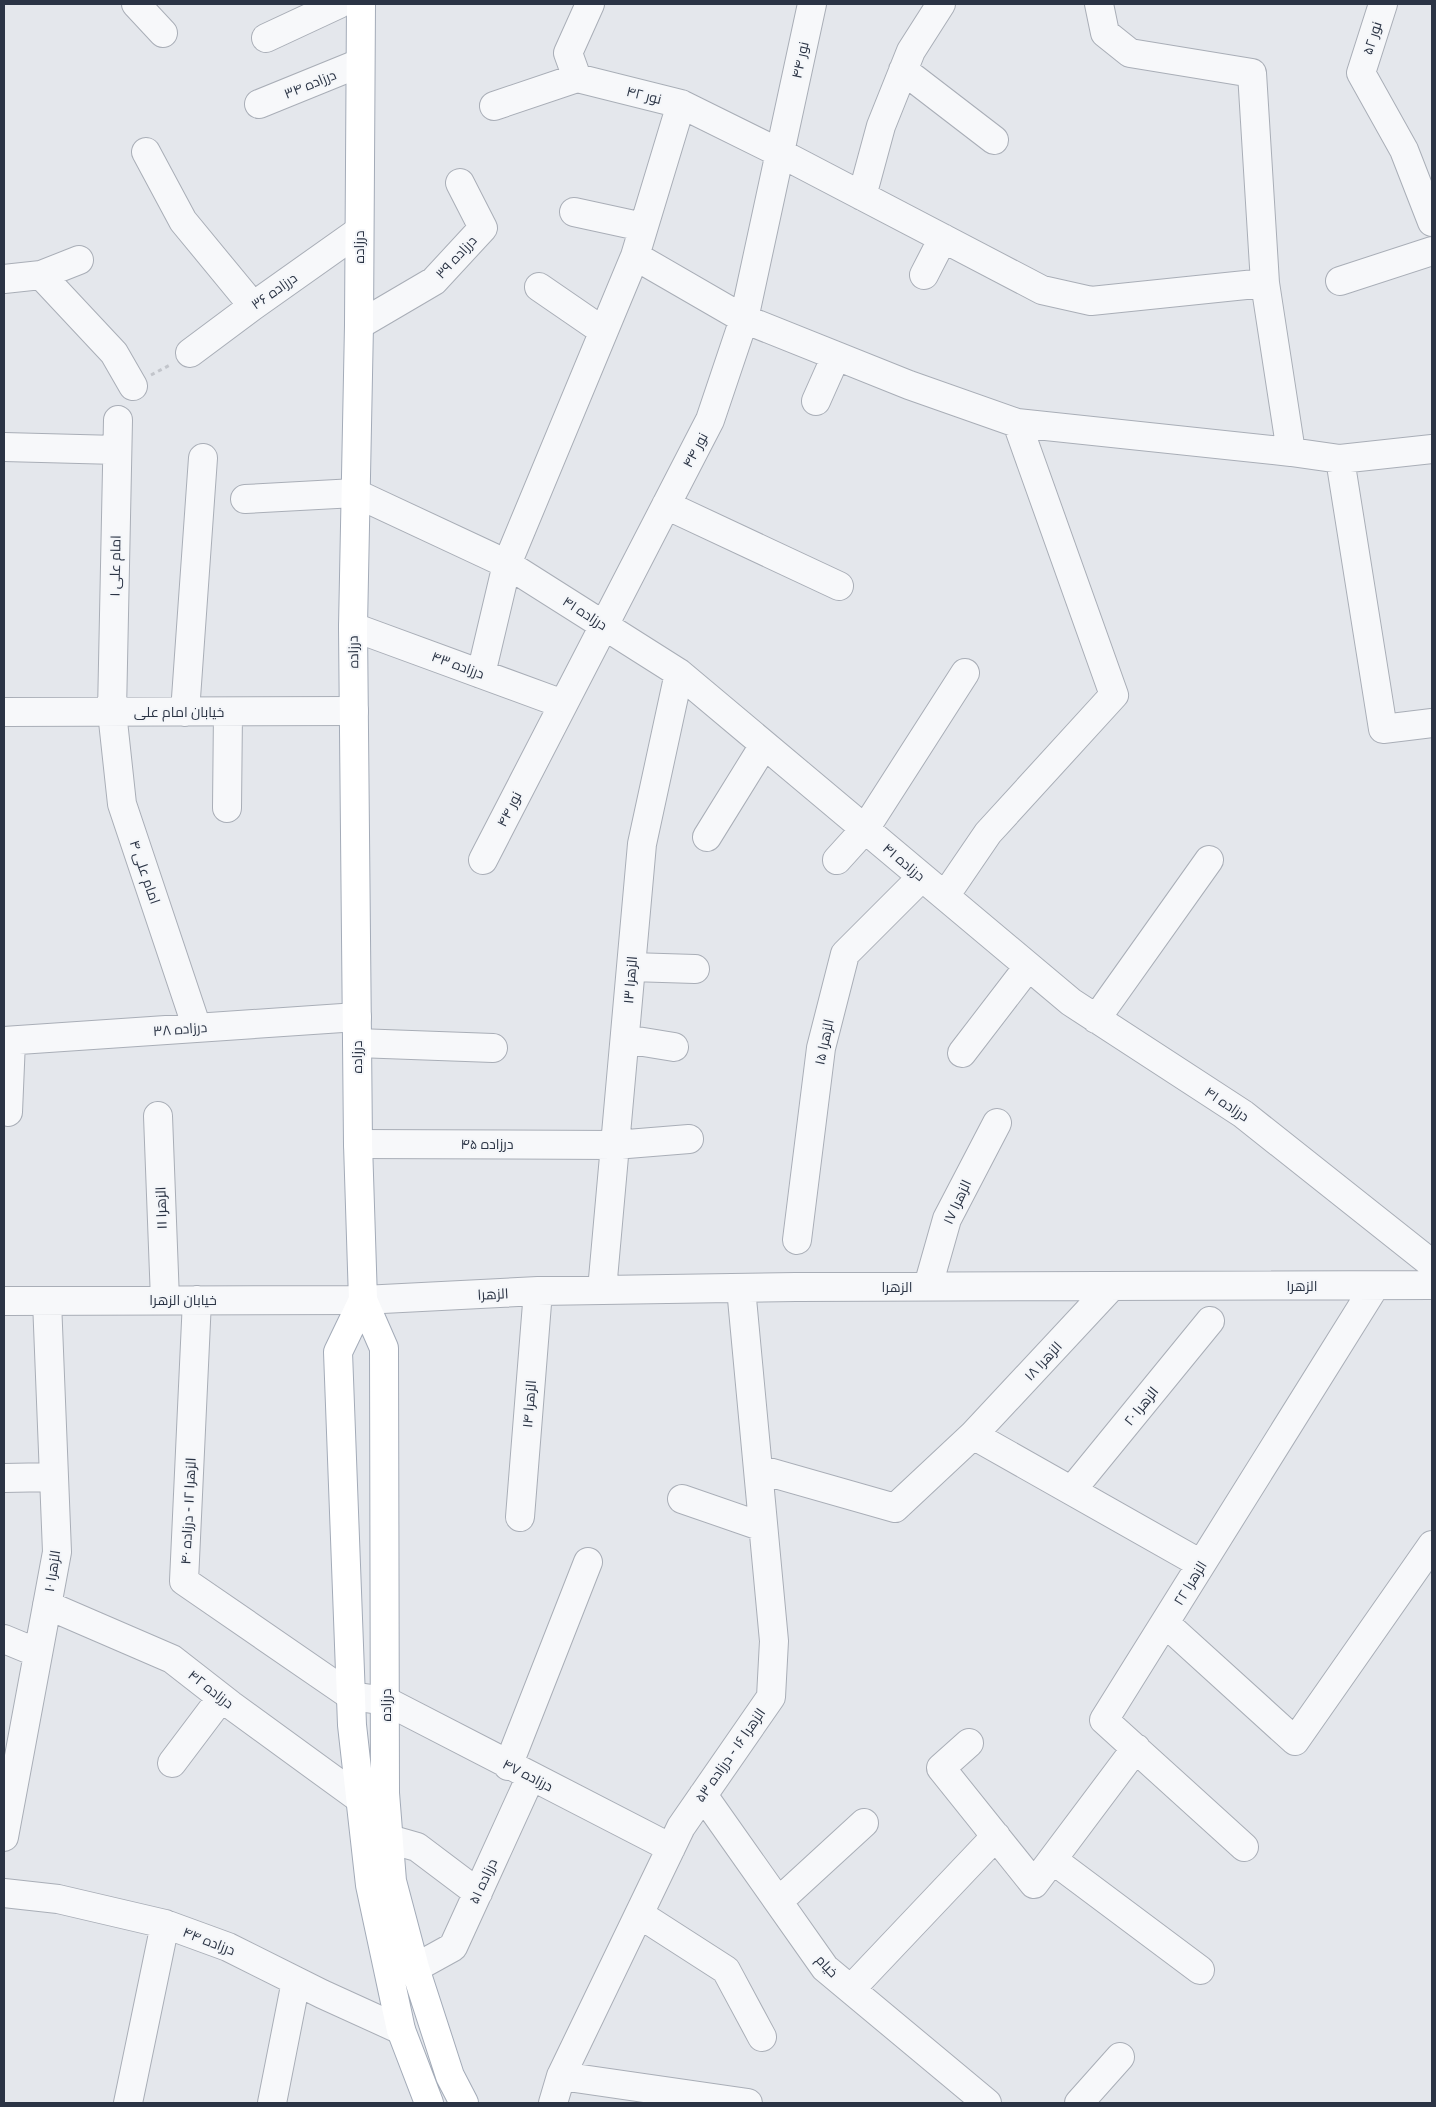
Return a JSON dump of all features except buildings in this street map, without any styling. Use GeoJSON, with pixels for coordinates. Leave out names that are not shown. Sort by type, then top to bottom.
{"type":"FeatureCollection","features":[{"type":"Feature","properties":{"kind":"main road","name":"درزاده"},"geometry":{"type":"LineString","coordinates":[[361,4],[359,325],[353,627],[358,1144],[363,1300],[384,1348],[385,1793],[392,1881],[415,1968],[450,2076],[464,2103]]}},
{"type":"Feature","properties":{"kind":"main road","name":"درزاده"},"geometry":{"type":"LineString","coordinates":[[363,1300],[338,1352],[352,1725],[370,1885],[401,2030],[429,2103]]}},
{"type":"Feature","properties":{"kind":"street"},"geometry":{"type":"LineString","coordinates":[[136,4],[163,33]]}},
{"type":"Feature","properties":{"kind":"street"},"geometry":{"type":"LineString","coordinates":[[266,38],[339,4]]}},
{"type":"Feature","properties":{"kind":"street","name":"نور ۴۴"},"geometry":{"type":"LineString","coordinates":[[482,860],[710,420],[744,319],[812,4]]}},
{"type":"Feature","properties":{"kind":"street"},"geometry":{"type":"LineString","coordinates":[[862,196],[881,126],[903,70],[911,51],[941,4]]}},
{"type":"Feature","properties":{"kind":"street"},"geometry":{"type":"LineString","coordinates":[[1099,4],[1106,33],[1130,53],[1252,72],[1265,283],[1290,452]]}},
{"type":"Feature","properties":{"kind":"street","name":"نور ۵۲"},"geometry":{"type":"LineString","coordinates":[[1383,4],[1361,73],[1404,150],[1432,222]]}},
{"type":"Feature","properties":{"kind":"street"},"geometry":{"type":"LineString","coordinates":[[494,106],[577,78],[568,53],[584,5]]}},
{"type":"Feature","properties":{"kind":"street","name":"درزاده ۳۴"},"geometry":{"type":"LineString","coordinates":[[260,104],[360,63]]}},
{"type":"Feature","properties":{"kind":"street"},"geometry":{"type":"LineString","coordinates":[[903,70],[994,140]]}},
{"type":"Feature","properties":{"kind":"street","name":"نور ۴۲"},"geometry":{"type":"LineString","coordinates":[[577,78],[681,104],[780,153],[1042,290],[1091,301],[1265,283]]}},
{"type":"Feature","properties":{"kind":"street"},"geometry":{"type":"LineString","coordinates":[[481,674],[508,564],[635,256],[681,104]]}},
{"type":"Feature","properties":{"kind":"street"},"geometry":{"type":"LineString","coordinates":[[146,152],[184,221],[253,306]]}},
{"type":"Feature","properties":{"kind":"street","name":"درزاده ۳۹"},"geometry":{"type":"LineString","coordinates":[[359,325],[434,281],[483,228],[460,182]]}},
{"type":"Feature","properties":{"kind":"street"},"geometry":{"type":"LineString","coordinates":[[574,212],[643,227]]}},
{"type":"Feature","properties":{"kind":"street","name":"درزاده ۳۶"},"geometry":{"type":"LineString","coordinates":[[190,353],[359,231]]}},
{"type":"Feature","properties":{"kind":"street"},"geometry":{"type":"LineString","coordinates":[[924,275],[943,238]]}},
{"type":"Feature","properties":{"kind":"street"},"geometry":{"type":"LineString","coordinates":[[1340,281],[1432,251]]}},
{"type":"Feature","properties":{"kind":"street"},"geometry":{"type":"LineString","coordinates":[[635,256],[744,319],[909,385],[1017,423],[1290,452],[1340,460],[1432,449]]}},
{"type":"Feature","properties":{"kind":"street"},"geometry":{"type":"LineString","coordinates":[[4,279],[41,275],[79,260]]}},
{"type":"Feature","properties":{"kind":"street"},"geometry":{"type":"LineString","coordinates":[[41,275],[114,354],[133,386]]}},
{"type":"Feature","properties":{"kind":"street"},"geometry":{"type":"LineString","coordinates":[[539,287],[603,332]]}},
{"type":"Feature","properties":{"kind":"street"},"geometry":{"type":"LineString","coordinates":[[816,400],[836,356]]}},
{"type":"Feature","properties":{"kind":"street","name":"امام علی ۱"},"geometry":{"type":"LineString","coordinates":[[112,712],[118,420]]}},
{"type":"Feature","properties":{"kind":"street"},"geometry":{"type":"LineString","coordinates":[[945,896],[988,833],[1114,695],[1017,423]]}},
{"type":"Feature","properties":{"kind":"street"},"geometry":{"type":"LineString","coordinates":[[4,447],[117,450]]}},
{"type":"Feature","properties":{"kind":"street"},"geometry":{"type":"LineString","coordinates":[[185,712],[203,458]]}},
{"type":"Feature","properties":{"kind":"street"},"geometry":{"type":"LineString","coordinates":[[1340,460],[1382,729],[1432,722]]}},
{"type":"Feature","properties":{"kind":"street"},"geometry":{"type":"LineString","coordinates":[[245,499],[355,493]]}},
{"type":"Feature","properties":{"kind":"street","name":"درزاده ۴۱"},"geometry":{"type":"LineString","coordinates":[[355,493],[508,564],[679,673],[1071,1002],[1243,1114],[1432,1264]]}},
{"type":"Feature","properties":{"kind":"street"},"geometry":{"type":"LineString","coordinates":[[666,504],[839,586]]}},
{"type":"Feature","properties":{"kind":"street","name":"درزاده ۴۳"},"geometry":{"type":"LineString","coordinates":[[353,627],[563,704]]}},
{"type":"Feature","properties":{"kind":"street","name":"الزهرا ۱۳"},"geometry":{"type":"LineString","coordinates":[[602,1290],[642,844],[679,673]]}},
{"type":"Feature","properties":{"kind":"street"},"geometry":{"type":"LineString","coordinates":[[837,860],[865,829],[964,673]]}},
{"type":"Feature","properties":{"kind":"street","name":"خیابان امام علی"},"geometry":{"type":"LineString","coordinates":[[4,712],[354,711]]}},
{"type":"Feature","properties":{"kind":"street","name":"امام علی ۴"},"geometry":{"type":"LineString","coordinates":[[112,712],[122,804],[198,1028]]}},
{"type":"Feature","properties":{"kind":"street"},"geometry":{"type":"LineString","coordinates":[[227,808],[228,712]]}},
{"type":"Feature","properties":{"kind":"street"},"geometry":{"type":"LineString","coordinates":[[707,836],[764,745]]}},
{"type":"Feature","properties":{"kind":"street"},"geometry":{"type":"LineString","coordinates":[[1096,1019],[1209,860]]}},
{"type":"Feature","properties":{"kind":"street","name":"الزهرا ۱۵"},"geometry":{"type":"LineString","coordinates":[[797,1240],[821,1048],[845,954],[922,877]]}},
{"type":"Feature","properties":{"kind":"street"},"geometry":{"type":"LineString","coordinates":[[631,967],[695,970]]}},
{"type":"Feature","properties":{"kind":"street"},"geometry":{"type":"LineString","coordinates":[[962,1053],[1028,967]]}},
{"type":"Feature","properties":{"kind":"street","name":"درزاده ۳۸"},"geometry":{"type":"LineString","coordinates":[[8,1041],[198,1028],[357,1030],[493,1048]]}},
{"type":"Feature","properties":{"kind":"street"},"geometry":{"type":"LineString","coordinates":[[625,1039],[674,1047]]}},
{"type":"Feature","properties":{"kind":"street"},"geometry":{"type":"LineString","coordinates":[[8,1041],[8,1112]]}},
{"type":"Feature","properties":{"kind":"street","name":"الزهرا ۱۱"},"geometry":{"type":"LineString","coordinates":[[158,1116],[165,1300]]}},
{"type":"Feature","properties":{"kind":"street","name":"الزهرا ۱۷"},"geometry":{"type":"LineString","coordinates":[[928,1286],[947,1219],[996,1123]]}},
{"type":"Feature","properties":{"kind":"street","name":"درزاده ۴۵"},"geometry":{"type":"LineString","coordinates":[[358,1144],[615,1145],[689,1139]]}},
{"type":"Feature","properties":{"kind":"street","name":"الزهرا ۱۸"},"geometry":{"type":"LineString","coordinates":[[758,1469],[895,1508],[973,1435],[1112,1286]]}},
{"type":"Feature","properties":{"kind":"street","name":"الزهرا ۲۲"},"geometry":{"type":"LineString","coordinates":[[1244,1847],[1104,1720],[1375,1286]]}},
{"type":"Feature","properties":{"kind":"street","name":"الزهرا"},"geometry":{"type":"LineString","coordinates":[[363,1300],[538,1291],[741,1288],[1432,1286]]}},
{"type":"Feature","properties":{"kind":"street","name":"الزهرا ۱۶ - درزاده ۵۳"},"geometry":{"type":"LineString","coordinates":[[553,2103],[561,2076],[681,1827],[771,1697],[774,1641],[741,1288]]}},
{"type":"Feature","properties":{"kind":"street","name":"الزهرا ۱۴"},"geometry":{"type":"LineString","coordinates":[[520,1517],[538,1291]]}},
{"type":"Feature","properties":{"kind":"street","name":"الزهرا ۱۲ - درزاده ۴۰"},"geometry":{"type":"LineString","coordinates":[[197,1300],[184,1581],[350,1696]]}},
{"type":"Feature","properties":{"kind":"street","name":"خیابان الزهرا"},"geometry":{"type":"LineString","coordinates":[[4,1301],[363,1300]]}},
{"type":"Feature","properties":{"kind":"street","name":"الزهرا ۱۰"},"geometry":{"type":"LineString","coordinates":[[4,1837],[11,1761],[38,1653],[57,1552],[47,1301]]}},
{"type":"Feature","properties":{"kind":"street","name":"الزهرا ۲۰"},"geometry":{"type":"LineString","coordinates":[[1072,1490],[1210,1320]]}},
{"type":"Feature","properties":{"kind":"street"},"geometry":{"type":"LineString","coordinates":[[973,1435],[1201,1564]]}},
{"type":"Feature","properties":{"kind":"street"},"geometry":{"type":"LineString","coordinates":[[4,1478],[54,1477]]}},
{"type":"Feature","properties":{"kind":"street"},"geometry":{"type":"LineString","coordinates":[[682,1500],[763,1527]]}},
{"type":"Feature","properties":{"kind":"street"},"geometry":{"type":"LineString","coordinates":[[1165,1622],[1295,1741],[1432,1545]]}},
{"type":"Feature","properties":{"kind":"street","name":"درزاده ۵۱"},"geometry":{"type":"LineString","coordinates":[[415,1968],[453,1948],[478,1893],[588,1562]]}},
{"type":"Feature","properties":{"kind":"street","name":"درزاده ۴۲"},"geometry":{"type":"LineString","coordinates":[[47,1605],[172,1658],[221,1698],[360,1800]]}},
{"type":"Feature","properties":{"kind":"street"},"geometry":{"type":"LineString","coordinates":[[4,1639],[38,1653]]}},
{"type":"Feature","properties":{"kind":"street"},"geometry":{"type":"LineString","coordinates":[[350,1696],[386,1701]]}},
{"type":"Feature","properties":{"kind":"street"},"geometry":{"type":"LineString","coordinates":[[172,1763],[221,1698]]}},
{"type":"Feature","properties":{"kind":"street","name":"درزاده ۴۷"},"geometry":{"type":"LineString","coordinates":[[386,1701],[671,1848]]}},
{"type":"Feature","properties":{"kind":"street"},"geometry":{"type":"LineString","coordinates":[[969,1743],[941,1768],[1034,1884],[1136,1748]]}},
{"type":"Feature","properties":{"kind":"street","name":"خیام"},"geometry":{"type":"LineString","coordinates":[[703,1795],[825,1968],[987,2103]]}},
{"type":"Feature","properties":{"kind":"street"},"geometry":{"type":"LineString","coordinates":[[778,1902],[864,1823]]}},
{"type":"Feature","properties":{"kind":"street"},"geometry":{"type":"LineString","coordinates":[[851,1989],[996,1836]]}},
{"type":"Feature","properties":{"kind":"street"},"geometry":{"type":"LineString","coordinates":[[389,1839],[417,1847],[478,1893]]}},
{"type":"Feature","properties":{"kind":"street"},"geometry":{"type":"LineString","coordinates":[[1053,1860],[1200,1970]]}},
{"type":"Feature","properties":{"kind":"street","name":"درزاده ۴۴"},"geometry":{"type":"LineString","coordinates":[[4,1893],[58,1899],[165,1924],[228,1946],[296,1981],[401,2030]]}},
{"type":"Feature","properties":{"kind":"street"},"geometry":{"type":"LineString","coordinates":[[639,1914],[726,1970],[762,2037]]}},
{"type":"Feature","properties":{"kind":"street"},"geometry":{"type":"LineString","coordinates":[[128,2103],[165,1924]]}},
{"type":"Feature","properties":{"kind":"street"},"geometry":{"type":"LineString","coordinates":[[272,2103],[296,1981]]}},
{"type":"Feature","properties":{"kind":"street"},"geometry":{"type":"LineString","coordinates":[[1079,2103],[1120,2057]]}},
{"type":"Feature","properties":{"kind":"street"},"geometry":{"type":"LineString","coordinates":[[561,2076],[748,2103]]}},
{"type":"Feature","properties":{"kind":"path"},"geometry":{"type":"LineString","coordinates":[[133,386],[190,353]]}}]}
